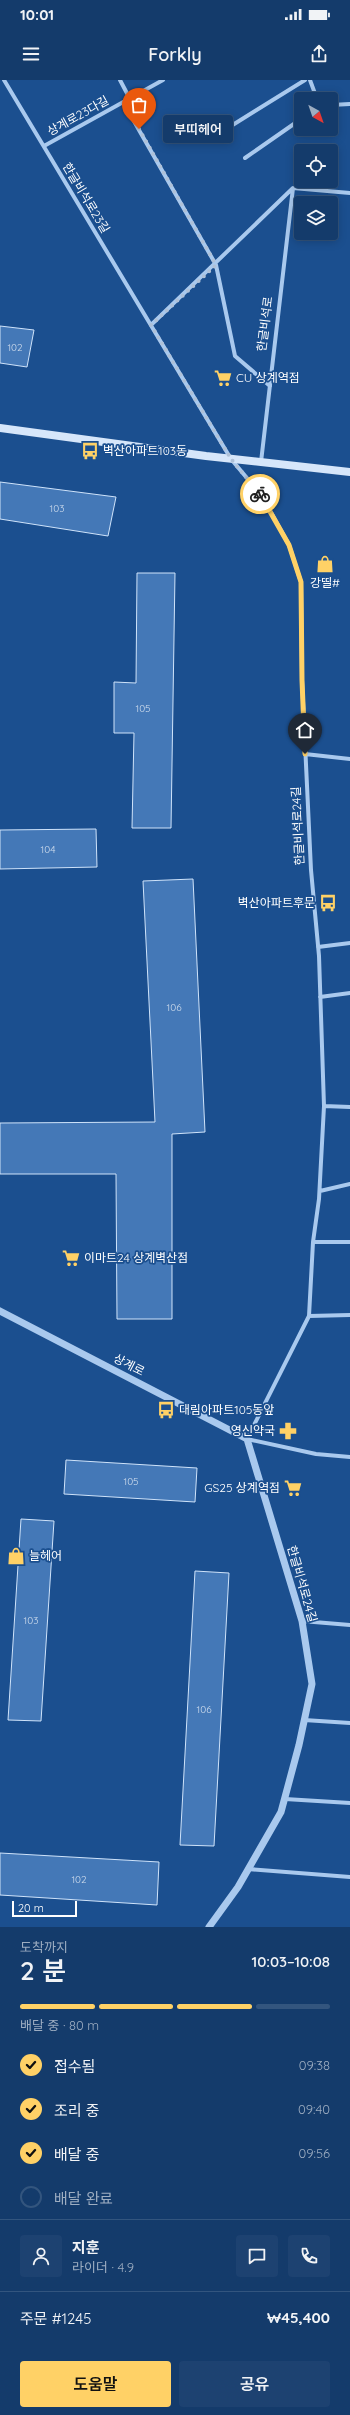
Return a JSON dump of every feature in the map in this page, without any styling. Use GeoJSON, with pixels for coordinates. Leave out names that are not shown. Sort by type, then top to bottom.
{"type":"FeatureCollection","features":[{"type":"Feature","properties":{"kind":"main road"},"geometry":{"type":"LineString","coordinates":[[0,428],[231,459],[350,472]]}},
{"type":"Feature","properties":{"kind":"street","name":"한글비석로23길"},"geometry":{"type":"LineString","coordinates":[[4,80],[231,459]]}},
{"type":"Feature","properties":{"kind":"street"},"geometry":{"type":"LineString","coordinates":[[120,80],[130,98]]}},
{"type":"Feature","properties":{"kind":"street","name":"상계로23다길"},"geometry":{"type":"LineString","coordinates":[[44,146],[163,80]]}},
{"type":"Feature","properties":{"kind":"street"},"geometry":{"type":"LineString","coordinates":[[232,126],[305,80]]}},
{"type":"Feature","properties":{"kind":"street"},"geometry":{"type":"LineString","coordinates":[[310,80],[314,92]]}},
{"type":"Feature","properties":{"kind":"street"},"geometry":{"type":"LineString","coordinates":[[123,102],[216,265],[235,356],[270,386]]}},
{"type":"Feature","properties":{"kind":"street"},"geometry":{"type":"LineString","coordinates":[[338,105],[350,104]]}},
{"type":"Feature","properties":{"kind":"street"},"geometry":{"type":"LineString","coordinates":[[245,158],[294,124]]}},
{"type":"Feature","properties":{"kind":"street"},"geometry":{"type":"LineString","coordinates":[[151,325],[216,265],[293,188],[350,193]]}},
{"type":"Feature","properties":{"kind":"street","name":"한글비석로"},"geometry":{"type":"LineString","coordinates":[[261,462],[293,188]]}},
{"type":"Feature","properties":{"kind":"street","name":"한글비석로24길"},"geometry":{"type":"LineString","coordinates":[[209,1927],[248,1869],[281,1812],[312,1684],[302,1621],[247,1439],[309,1316],[313,1242],[320,1191],[324,1106],[318,947],[305,754],[302,680],[301,582],[289,545],[262,496],[231,459]]}},
{"type":"Feature","properties":{"kind":"street"},"geometry":{"type":"LineString","coordinates":[[305,754],[350,759]]}},
{"type":"Feature","properties":{"kind":"street"},"geometry":{"type":"LineString","coordinates":[[318,947],[350,943]]}},
{"type":"Feature","properties":{"kind":"street"},"geometry":{"type":"LineString","coordinates":[[320,997],[350,993]]}},
{"type":"Feature","properties":{"kind":"street"},"geometry":{"type":"LineString","coordinates":[[324,1106],[350,1107]]}},
{"type":"Feature","properties":{"kind":"street"},"geometry":{"type":"LineString","coordinates":[[320,1191],[350,1184]]}},
{"type":"Feature","properties":{"kind":"street"},"geometry":{"type":"LineString","coordinates":[[313,1242],[350,1242]]}},
{"type":"Feature","properties":{"kind":"street","name":"상계로"},"geometry":{"type":"LineString","coordinates":[[0,1311],[247,1439]]}},
{"type":"Feature","properties":{"kind":"street"},"geometry":{"type":"LineString","coordinates":[[309,1316],[350,1315]]}},
{"type":"Feature","properties":{"kind":"street"},"geometry":{"type":"LineString","coordinates":[[247,1439],[316,1454],[350,1457]]}},
{"type":"Feature","properties":{"kind":"street"},"geometry":{"type":"LineString","coordinates":[[302,1621],[350,1625]]}},
{"type":"Feature","properties":{"kind":"street"},"geometry":{"type":"LineString","coordinates":[[304,1720],[350,1723]]}},
{"type":"Feature","properties":{"kind":"street"},"geometry":{"type":"LineString","coordinates":[[285,1799],[350,1803]]}},
{"type":"Feature","properties":{"kind":"street"},"geometry":{"type":"LineString","coordinates":[[248,1869],[350,1877]]}},
{"type":"Feature","properties":{"kind":"building"},"geometry":{"type":"Polygon","coordinates":[[[0,326],[34,330],[27,367],[0,363],[0,326]]]}},
{"type":"Feature","properties":{"kind":"building"},"geometry":{"type":"Polygon","coordinates":[[[0,482],[116,497],[108,536],[0,519],[0,482]]]}},
{"type":"Feature","properties":{"kind":"building"},"geometry":{"type":"Polygon","coordinates":[[[137,573],[175,573],[171,828],[132,828],[134,733],[114,733],[114,682],[136,683],[137,573]]]}},
{"type":"Feature","properties":{"kind":"building"},"geometry":{"type":"Polygon","coordinates":[[[96,829],[97,867],[0,869],[0,830],[96,829]]]}},
{"type":"Feature","properties":{"kind":"building"},"geometry":{"type":"Polygon","coordinates":[[[193,879],[205,1132],[172,1134],[172,1319],[117,1319],[116,1174],[0,1174],[0,1123],[155,1122],[143,881],[193,879]]]}},
{"type":"Feature","properties":{"kind":"building"},"geometry":{"type":"Polygon","coordinates":[[[66,1460],[197,1468],[195,1502],[64,1494],[66,1460]]]}},
{"type":"Feature","properties":{"kind":"building"},"geometry":{"type":"Polygon","coordinates":[[[21,1519],[54,1521],[41,1721],[8,1720],[21,1519]]]}},
{"type":"Feature","properties":{"kind":"building"},"geometry":{"type":"Polygon","coordinates":[[[195,1571],[229,1573],[214,1846],[180,1845],[195,1571]]]}},
{"type":"Feature","properties":{"kind":"building"},"geometry":{"type":"Polygon","coordinates":[[[0,1853],[159,1862],[157,1905],[0,1895],[0,1853]]]}},
{"type":"Feature","properties":{"kind":"way so far"},"geometry":{"type":"LineString","coordinates":[[139,129],[216,265],[151,325],[231,459],[260,494]]}},
{"type":"Feature","properties":{"kind":"place","name":"부띠헤어"},"geometry":{"type":"Point","coordinates":[139,129]}},
{"type":"Feature","properties":{"kind":"place","name":"CU 상계역점"},"geometry":{"type":"Point","coordinates":[223,378]}},
{"type":"Feature","properties":{"kind":"place","name":"벽산아파트103동"},"geometry":{"type":"Point","coordinates":[90,451]}},
{"type":"Feature","properties":{"kind":"place","name":"강띨#"},"geometry":{"type":"Point","coordinates":[325,564]}},
{"type":"Feature","properties":{"kind":"place","name":"벽산아파트후문"},"geometry":{"type":"Point","coordinates":[328,903]}},
{"type":"Feature","properties":{"kind":"place","name":"이마트24 상계벽산점"},"geometry":{"type":"Point","coordinates":[71,1258]}},
{"type":"Feature","properties":{"kind":"place","name":"대림아파트105동앞"},"geometry":{"type":"Point","coordinates":[166,1410]}},
{"type":"Feature","properties":{"kind":"place","name":"영신약국"},"geometry":{"type":"Point","coordinates":[288,1431]}},
{"type":"Feature","properties":{"kind":"place","name":"GS25 상계역점"},"geometry":{"type":"Point","coordinates":[293,1488]}},
{"type":"Feature","properties":{"kind":"place","name":"늘헤어"},"geometry":{"type":"Point","coordinates":[16,1556]}},
{"type":"Feature","properties":{"kind":"route"},"geometry":{"type":"LineString","coordinates":[[260,494],[289,545],[301,582],[302,680],[305,754]]}}]}
